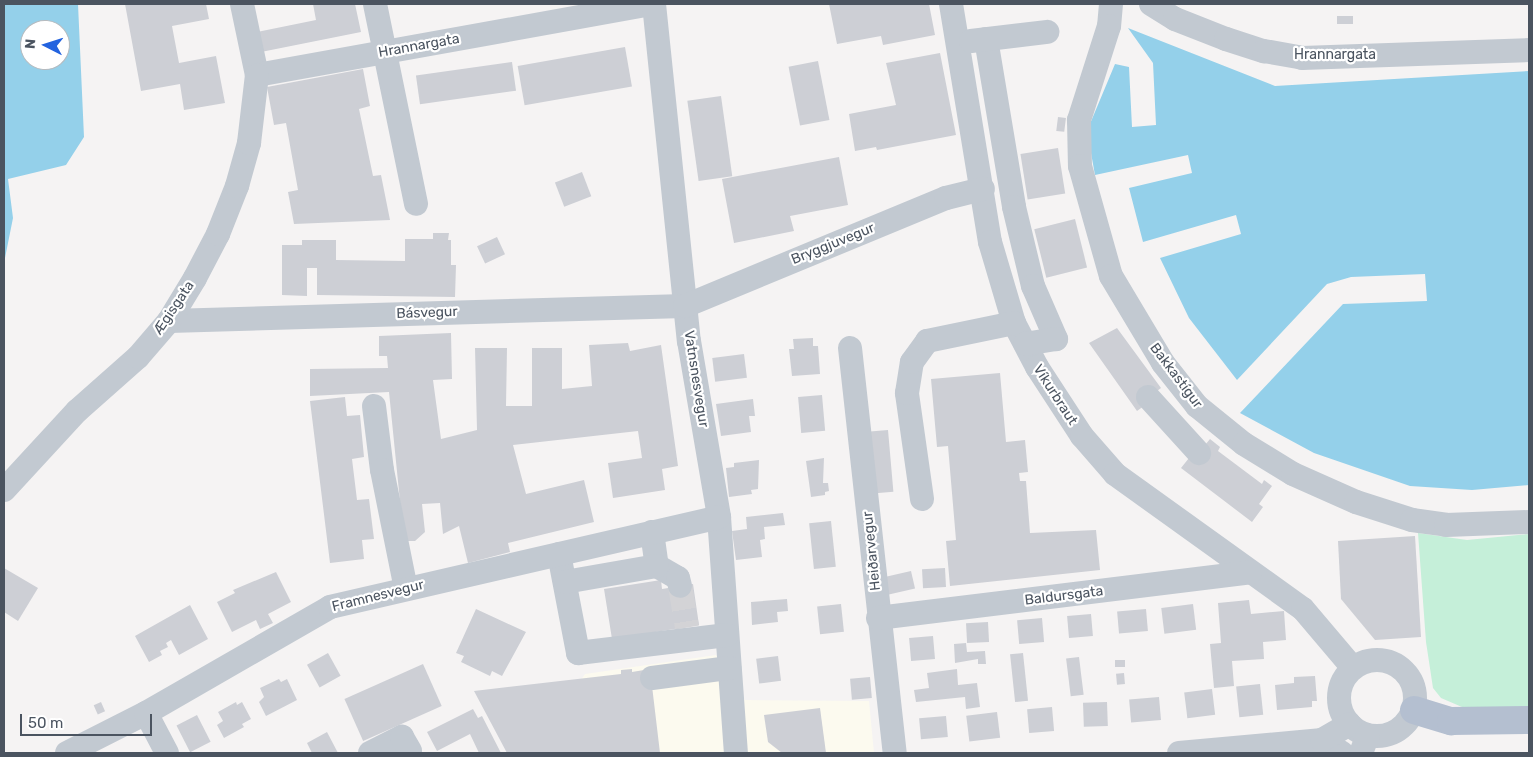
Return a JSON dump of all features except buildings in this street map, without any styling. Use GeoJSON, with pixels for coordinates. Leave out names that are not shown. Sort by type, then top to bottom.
{"type":"FeatureCollection","features":[{"type":"Feature","properties":{"kind":"main road"},"geometry":{"type":"LineString","coordinates":[[1414,710],[1451,721],[1529,720]]}},
{"type":"Feature","properties":{"kind":"street"},"geometry":{"type":"LineString","coordinates":[[242,4],[257,75]]}},
{"type":"Feature","properties":{"kind":"street"},"geometry":{"type":"LineString","coordinates":[[375,4],[416,204]]}},
{"type":"Feature","properties":{"kind":"street","name":"Hrannargata"},"geometry":{"type":"LineString","coordinates":[[257,75],[653,4]]}},
{"type":"Feature","properties":{"kind":"street","name":"Vatnsnesvegur"},"geometry":{"type":"LineString","coordinates":[[653,4],[685,306],[719,517],[736,753]]}},
{"type":"Feature","properties":{"kind":"street","name":"Víkurbraut"},"geometry":{"type":"LineString","coordinates":[[952,4],[990,242],[1014,323],[1058,402],[1115,474],[1303,609],[1354,668]]}},
{"type":"Feature","properties":{"kind":"street","name":"Bakkastígur"},"geometry":{"type":"LineString","coordinates":[[1111,4],[1109,26],[1079,120],[1080,166],[1111,276],[1163,363],[1197,406],[1244,444],[1284,469],[1356,502],[1412,520],[1446,525],[1529,522]]}},
{"type":"Feature","properties":{"kind":"street","name":"Hrannargata"},"geometry":{"type":"LineString","coordinates":[[1151,4],[1175,19],[1226,39],[1264,51],[1302,58],[1529,50]]}},
{"type":"Feature","properties":{"kind":"street"},"geometry":{"type":"LineString","coordinates":[[957,42],[1047,32]]}},
{"type":"Feature","properties":{"kind":"street"},"geometry":{"type":"LineString","coordinates":[[986,39],[1014,207],[1033,286],[1056,339],[1025,344]]}},
{"type":"Feature","properties":{"kind":"street","name":"Ægisgata"},"geometry":{"type":"LineString","coordinates":[[4,490],[77,411],[138,357],[169,321],[218,234],[237,186],[249,143],[257,75]]}},
{"type":"Feature","properties":{"kind":"street","name":"Bryggjuvegur"},"geometry":{"type":"LineString","coordinates":[[685,306],[946,198],[983,190]]}},
{"type":"Feature","properties":{"kind":"street","name":"Básvegur"},"geometry":{"type":"LineString","coordinates":[[169,321],[685,306]]}},
{"type":"Feature","properties":{"kind":"street"},"geometry":{"type":"LineString","coordinates":[[922,498],[907,393],[912,362],[927,341],[1014,323]]}},
{"type":"Feature","properties":{"kind":"street","name":"Heiðarvegur"},"geometry":{"type":"LineString","coordinates":[[850,348],[878,618],[896,753]]}},
{"type":"Feature","properties":{"kind":"street"},"geometry":{"type":"LineString","coordinates":[[1148,397],[1175,429],[1199,453]]}},
{"type":"Feature","properties":{"kind":"street"},"geometry":{"type":"LineString","coordinates":[[374,406],[382,470],[406,588]]}},
{"type":"Feature","properties":{"kind":"street"},"geometry":{"type":"LineString","coordinates":[[1175,429],[1197,406]]}},
{"type":"Feature","properties":{"kind":"street","name":"Framnesvegur"},"geometry":{"type":"LineString","coordinates":[[67,753],[146,713],[330,607],[719,517]]}},
{"type":"Feature","properties":{"kind":"street"},"geometry":{"type":"LineString","coordinates":[[652,532],[657,566]]}},
{"type":"Feature","properties":{"kind":"street"},"geometry":{"type":"LineString","coordinates":[[560,554],[578,653],[688,633],[727,635]]}},
{"type":"Feature","properties":{"kind":"street"},"geometry":{"type":"LineString","coordinates":[[565,582],[657,566],[678,578],[680,586]]}},
{"type":"Feature","properties":{"kind":"street","name":"Baldursgata"},"geometry":{"type":"LineString","coordinates":[[878,618],[1250,572]]}},
{"type":"Feature","properties":{"kind":"street"},"geometry":{"type":"LineString","coordinates":[[1179,753],[1360,737],[1390,734],[1409,720],[1414,710],[1414,686],[1399,666],[1376,660],[1354,668],[1344,680],[1340,696],[1344,716],[1360,737]]}},
{"type":"Feature","properties":{"kind":"street"},"geometry":{"type":"LineString","coordinates":[[652,678],[730,668]]}},
{"type":"Feature","properties":{"kind":"street"},"geometry":{"type":"LineString","coordinates":[[146,713],[167,753]]}},
{"type":"Feature","properties":{"kind":"street"},"geometry":{"type":"LineString","coordinates":[[1322,740],[1342,753]]}},
{"type":"Feature","properties":{"kind":"street"},"geometry":{"type":"LineString","coordinates":[[370,753],[406,744]]}},
{"type":"Feature","properties":{"kind":"shaded area"},"geometry":{"type":"Polygon","coordinates":[[[716,655],[745,700],[869,701],[874,753],[530,753],[585,674],[716,655]]]}},
{"type":"Feature","properties":{"kind":"green space"},"geometry":{"type":"Polygon","coordinates":[[[1418,533],[1467,540],[1529,534],[1529,708],[1469,710],[1441,698],[1433,688],[1426,642],[1418,533]]]}},
{"type":"Feature","properties":{"kind":"water"},"geometry":{"type":"Polygon","coordinates":[[[4,4],[78,4],[84,137],[66,165],[8,179],[13,218],[4,263],[4,4]]]}},
{"type":"Feature","properties":{"kind":"water"},"geometry":{"type":"Polygon","coordinates":[[[1128,28],[1275,86],[1529,71],[1529,485],[1472,490],[1410,486],[1314,453],[1240,413],[1343,304],[1427,301],[1425,274],[1351,277],[1327,284],[1237,380],[1189,318],[1160,258],[1241,234],[1236,215],[1143,242],[1129,188],[1192,173],[1188,155],[1095,175],[1087,131],[1115,64],[1129,67],[1132,127],[1156,125],[1153,63],[1128,28]]]}},
{"type":"Feature","properties":{"kind":"tunnel"},"geometry":{"type":"LineString","coordinates":[[680,586],[687,627]]}}]}
